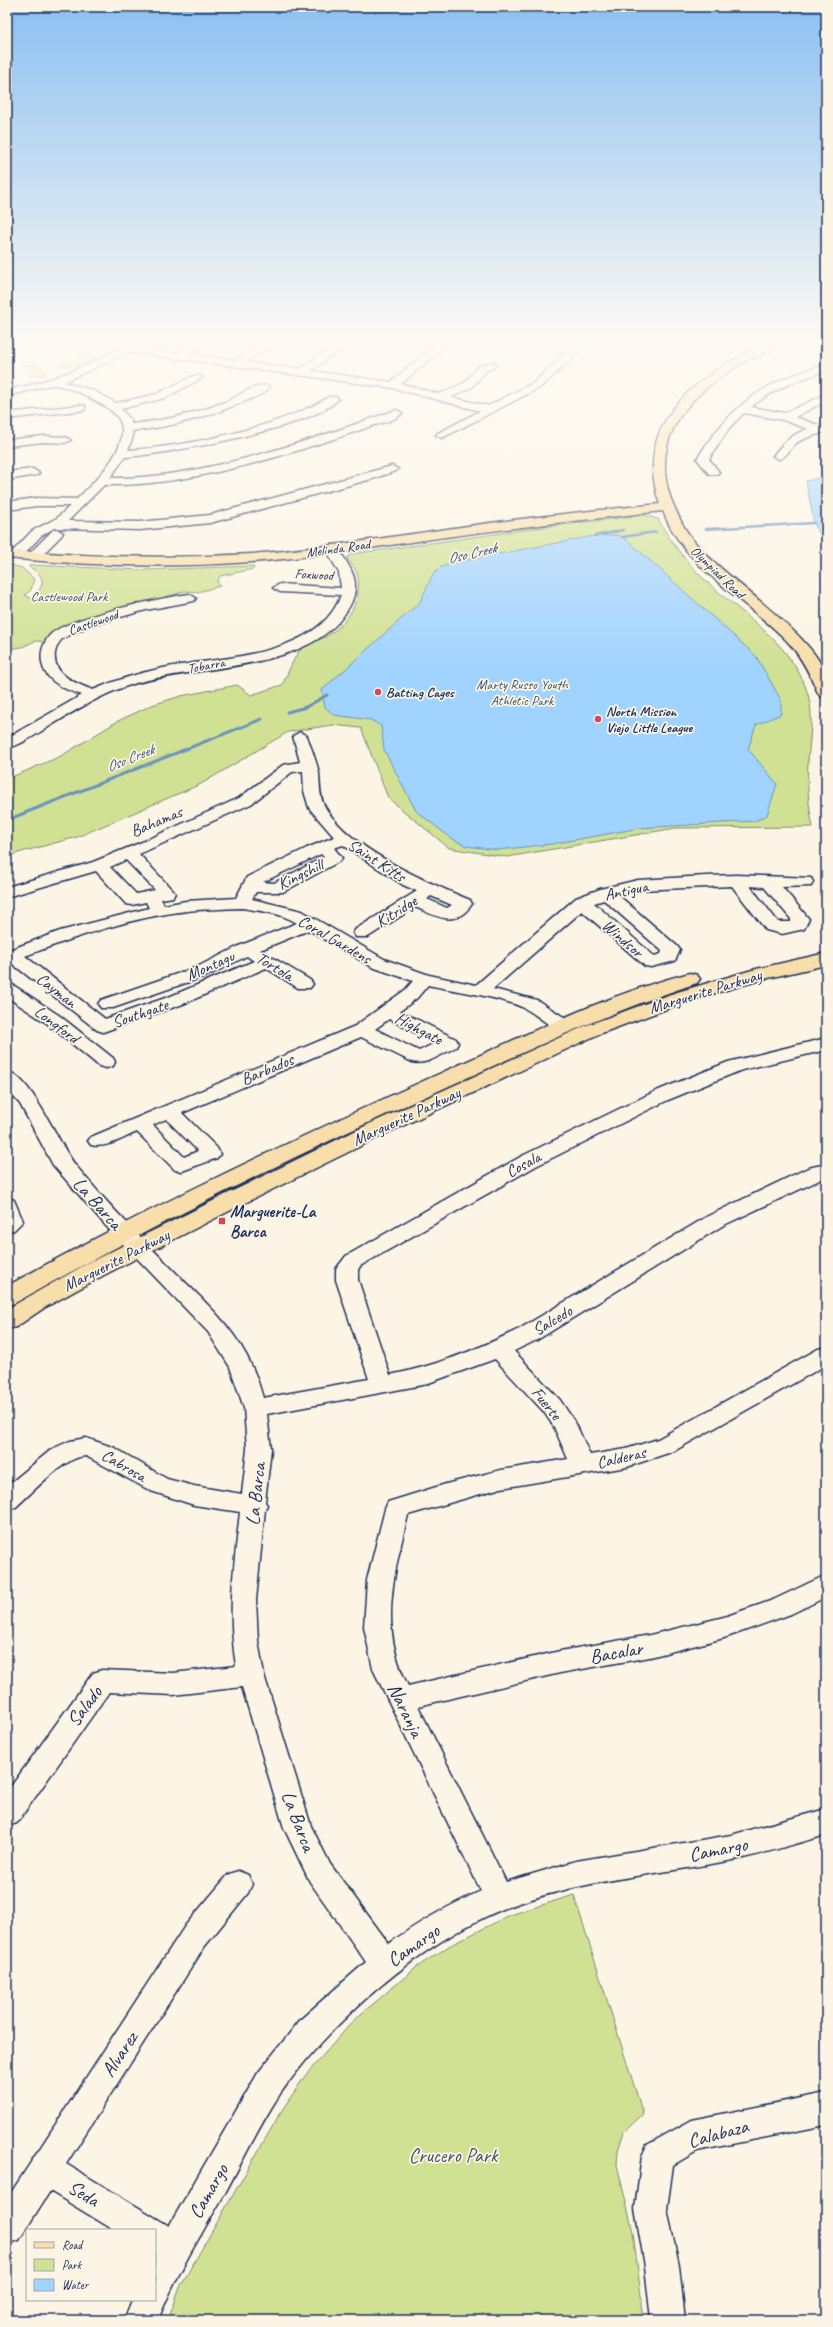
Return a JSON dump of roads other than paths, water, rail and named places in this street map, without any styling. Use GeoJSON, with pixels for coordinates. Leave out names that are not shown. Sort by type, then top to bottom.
{"type":"FeatureCollection","features":[{"type":"Feature","properties":{"kind":"main road","name":"Olympiad Road"},"geometry":{"type":"LineString","coordinates":[[659,451],[658,478],[666,507],[684,538],[702,560],[799,646],[812,663],[826,693]]}},
{"type":"Feature","properties":{"kind":"main road","name":"Melinda Road"},"geometry":{"type":"LineString","coordinates":[[12,555],[37,553],[74,560],[186,561],[287,555],[490,527],[666,507]]}},
{"type":"Feature","properties":{"kind":"main road","name":"Marguerite Parkway"},"geometry":{"type":"LineString","coordinates":[[7,1321],[132,1240],[347,1123],[564,1025],[643,993],[765,958],[826,946]]}},
{"type":"Feature","properties":{"kind":"main road","name":"Marguerite Parkway"},"geometry":{"type":"LineString","coordinates":[[7,1297],[592,1030],[681,997],[759,974],[826,959]]}},
{"type":"Feature","properties":{"kind":"street"},"geometry":{"type":"LineString","coordinates":[[37,553],[79,503],[100,481],[124,451]]}},
{"type":"Feature","properties":{"kind":"street"},"geometry":{"type":"LineString","coordinates":[[122,454],[169,451]]}},
{"type":"Feature","properties":{"kind":"street"},"geometry":{"type":"LineString","coordinates":[[100,481],[137,482],[167,479],[283,451]]}},
{"type":"Feature","properties":{"kind":"street"},"geometry":{"type":"LineString","coordinates":[[708,451],[703,459],[713,472]]}},
{"type":"Feature","properties":{"kind":"street"},"geometry":{"type":"LineString","coordinates":[[779,456],[782,451]]}},
{"type":"Feature","properties":{"kind":"street"},"geometry":{"type":"LineString","coordinates":[[12,555],[37,534],[55,531],[140,526],[210,519],[392,469]]}},
{"type":"Feature","properties":{"kind":"street"},"geometry":{"type":"LineString","coordinates":[[7,476],[33,473]]}},
{"type":"Feature","properties":{"kind":"street"},"geometry":{"type":"LineString","coordinates":[[7,506],[37,502],[79,503]]}},
{"type":"Feature","properties":{"kind":"street","name":"Tobarra"},"geometry":{"type":"LineString","coordinates":[[7,744],[33,731],[92,694],[133,679],[266,654],[297,644],[318,633],[337,617],[348,592],[348,581],[345,571],[332,549]]}},
{"type":"Feature","properties":{"kind":"street","name":"Foxwood"},"geometry":{"type":"LineString","coordinates":[[280,588],[348,592]]}},
{"type":"Feature","properties":{"kind":"street","name":"Castlewood"},"geometry":{"type":"LineString","coordinates":[[92,694],[76,689],[52,671],[48,662],[48,652],[56,637],[79,625],[156,602],[189,598]]}},
{"type":"Feature","properties":{"kind":"street","name":"Saint Kitts"},"geometry":{"type":"LineString","coordinates":[[300,736],[309,766],[312,791],[317,808],[344,839],[409,881],[464,904],[448,915],[414,900]]}},
{"type":"Feature","properties":{"kind":"street","name":"Bahamas"},"geometry":{"type":"LineString","coordinates":[[7,892],[99,865],[129,853],[245,801],[288,768],[309,766]]}},
{"type":"Feature","properties":{"kind":"street","name":"Kingshill"},"geometry":{"type":"LineString","coordinates":[[242,903],[250,887],[277,888],[334,858],[324,847],[344,839]]}},
{"type":"Feature","properties":{"kind":"street"},"geometry":{"type":"LineString","coordinates":[[99,865],[132,900],[155,904],[167,893],[129,853]]}},
{"type":"Feature","properties":{"kind":"street"},"geometry":{"type":"LineString","coordinates":[[736,880],[772,926],[782,929],[798,926],[800,919],[768,881]]}},
{"type":"Feature","properties":{"kind":"street","name":"Antigua"},"geometry":{"type":"LineString","coordinates":[[481,990],[582,902],[606,893],[638,885],[736,880],[805,882]]}},
{"type":"Feature","properties":{"kind":"street","name":"Kitridge"},"geometry":{"type":"LineString","coordinates":[[362,933],[429,890]]}},
{"type":"Feature","properties":{"kind":"street","name":"Windsor"},"geometry":{"type":"LineString","coordinates":[[582,902],[651,962],[670,957],[671,950],[606,893]]}},
{"type":"Feature","properties":{"kind":"street","name":"Coral Gardens"},"geometry":{"type":"LineString","coordinates":[[10,956],[155,904],[186,906],[242,903],[263,906],[296,915],[312,923],[363,956],[392,969],[424,978],[481,990],[531,1004],[564,1025]]}},
{"type":"Feature","properties":{"kind":"street","name":"Montagu"},"geometry":{"type":"LineString","coordinates":[[107,1004],[203,970],[247,949],[312,923]]}},
{"type":"Feature","properties":{"kind":"street","name":"Tortola"},"geometry":{"type":"LineString","coordinates":[[247,949],[304,984]]}},
{"type":"Feature","properties":{"kind":"street","name":"Cayman"},"geometry":{"type":"LineString","coordinates":[[10,956],[28,968],[103,1026]]}},
{"type":"Feature","properties":{"kind":"street","name":"Southgate"},"geometry":{"type":"LineString","coordinates":[[103,1026],[186,996],[266,962]]}},
{"type":"Feature","properties":{"kind":"street"},"geometry":{"type":"LineString","coordinates":[[7,978],[28,968]]}},
{"type":"Feature","properties":{"kind":"street","name":"Barbados"},"geometry":{"type":"LineString","coordinates":[[98,1140],[362,1030],[389,1012],[411,994],[424,978]]}},
{"type":"Feature","properties":{"kind":"street"},"geometry":{"type":"LineString","coordinates":[[172,982],[186,996]]}},
{"type":"Feature","properties":{"kind":"street","name":"Longford"},"geometry":{"type":"LineString","coordinates":[[7,989],[54,1020],[106,1062]]}},
{"type":"Feature","properties":{"kind":"street"},"geometry":{"type":"LineString","coordinates":[[54,1020],[79,1008]]}},
{"type":"Feature","properties":{"kind":"street","name":"Highgate"},"geometry":{"type":"LineString","coordinates":[[362,1030],[419,1058],[449,1043],[389,1012]]}},
{"type":"Feature","properties":{"kind":"street","name":"Cosala"},"geometry":{"type":"LineString","coordinates":[[382,1385],[347,1280],[347,1269],[353,1261],[476,1189],[590,1128],[690,1083],[734,1066],[826,1044]]}},
{"type":"Feature","properties":{"kind":"street","name":"La Barca"},"geometry":{"type":"LineString","coordinates":[[7,1077],[28,1102],[60,1160],[132,1240],[216,1327],[241,1366],[255,1408],[259,1449],[255,1505],[243,1600],[245,1641],[252,1675],[298,1828],[320,1873],[347,1913],[386,1964]]}},
{"type":"Feature","properties":{"kind":"street"},"geometry":{"type":"LineString","coordinates":[[140,1123],[179,1164],[182,1165],[210,1154],[210,1152],[169,1111]]}},
{"type":"Feature","properties":{"kind":"street","name":"Salcedo"},"geometry":{"type":"LineString","coordinates":[[255,1408],[423,1377],[499,1349],[529,1334],[715,1221],[826,1170]]}},
{"type":"Feature","properties":{"kind":"street","name":"Fuerte"},"geometry":{"type":"LineString","coordinates":[[499,1349],[552,1406],[564,1424],[582,1465]]}},
{"type":"Feature","properties":{"kind":"street","name":"Calderas"},"geometry":{"type":"LineString","coordinates":[[397,1509],[446,1493],[501,1479],[627,1458],[666,1445],[826,1355]]}},
{"type":"Feature","properties":{"kind":"street","name":"Cabrosa"},"geometry":{"type":"LineString","coordinates":[[7,1500],[60,1457],[78,1447],[96,1448],[123,1466],[166,1487],[195,1496],[255,1505]]}},
{"type":"Feature","properties":{"kind":"street","name":"Naranja"},"geometry":{"type":"LineString","coordinates":[[397,1509],[380,1580],[377,1627],[386,1669],[499,1897]]}},
{"type":"Feature","properties":{"kind":"street","name":"Bacalar"},"geometry":{"type":"LineString","coordinates":[[400,1699],[560,1662],[650,1646],[724,1627],[782,1607],[826,1585]]}},
{"type":"Feature","properties":{"kind":"street","name":"Salado"},"geometry":{"type":"LineString","coordinates":[[7,1814],[102,1681],[173,1684],[252,1675]]}},
{"type":"Feature","properties":{"kind":"street","name":"Camargo"},"geometry":{"type":"LineString","coordinates":[[156,2283],[165,2242],[269,2084],[312,2030],[358,1987],[420,1938],[457,1916],[499,1897],[576,1874],[731,1848],[826,1822]]}},
{"type":"Feature","properties":{"kind":"street","name":"Alvarez"},"geometry":{"type":"LineString","coordinates":[[7,2228],[195,1936],[238,1884]]}},
{"type":"Feature","properties":{"kind":"street","name":"Calabaza"},"geometry":{"type":"LineString","coordinates":[[668,2320],[662,2266],[651,2209],[658,2156],[692,2136],[826,2108]]}},
{"type":"Feature","properties":{"kind":"street","name":"Seda"},"geometry":{"type":"LineString","coordinates":[[44,2169],[143,2229]]}},
{"type":"Feature","properties":{"kind":"street"},"geometry":{"type":"LineString","coordinates":[[141,2320],[149,2301]]}},
{"type":"Feature","properties":{"kind":"water"},"geometry":{"type":"Polygon","coordinates":[[[826,476],[826,547],[814,523],[806,481],[826,476]]]}},
{"type":"Feature","properties":{"kind":"water","name":"Marty Russo Youth Athletic Park"},"geometry":{"type":"Polygon","coordinates":[[[618,535],[626,539],[756,656],[781,700],[781,714],[756,725],[748,749],[777,784],[767,815],[755,821],[640,828],[552,844],[497,850],[466,846],[451,838],[416,811],[384,750],[381,726],[371,720],[334,715],[325,707],[322,690],[420,602],[433,574],[439,568],[456,562],[594,536],[618,535]]]}},
{"type":"Feature","properties":{"kind":"waterway"},"geometry":{"type":"LineString","coordinates":[[706,529],[814,523]]}},
{"type":"Feature","properties":{"kind":"waterway","name":"Oso Creek"},"geometry":{"type":"LineString","coordinates":[[595,536],[623,530]]}},
{"type":"Feature","properties":{"kind":"waterway"},"geometry":{"type":"LineString","coordinates":[[622,537],[656,532]]}},
{"type":"Feature","properties":{"kind":"waterway","name":"Oso Creek"},"geometry":{"type":"LineString","coordinates":[[287,712],[306,707],[327,695]]}},
{"type":"Feature","properties":{"kind":"waterway","name":"Oso Creek"},"geometry":{"type":"LineString","coordinates":[[7,820],[262,719]]}},
{"type":"Feature","properties":{"kind":"place","name":"Batting Cages"},"geometry":{"type":"Point","coordinates":[378,692]}},
{"type":"Feature","properties":{"kind":"place","name":"North Mission Viejo Little League"},"geometry":{"type":"Point","coordinates":[598,719]}},
{"type":"Feature","properties":{"kind":"place","name":"Marguerite-La Barca"},"geometry":{"type":"Point","coordinates":[222,1221]}},
{"type":"Feature","properties":{"kind":"park label","name":"Castlewood Park"},"geometry":{"type":"Point","coordinates":[69,596]}},
{"type":"Feature","properties":{"kind":"park label","name":"Crucero Park"},"geometry":{"type":"Point","coordinates":[453,2155]}}]}
